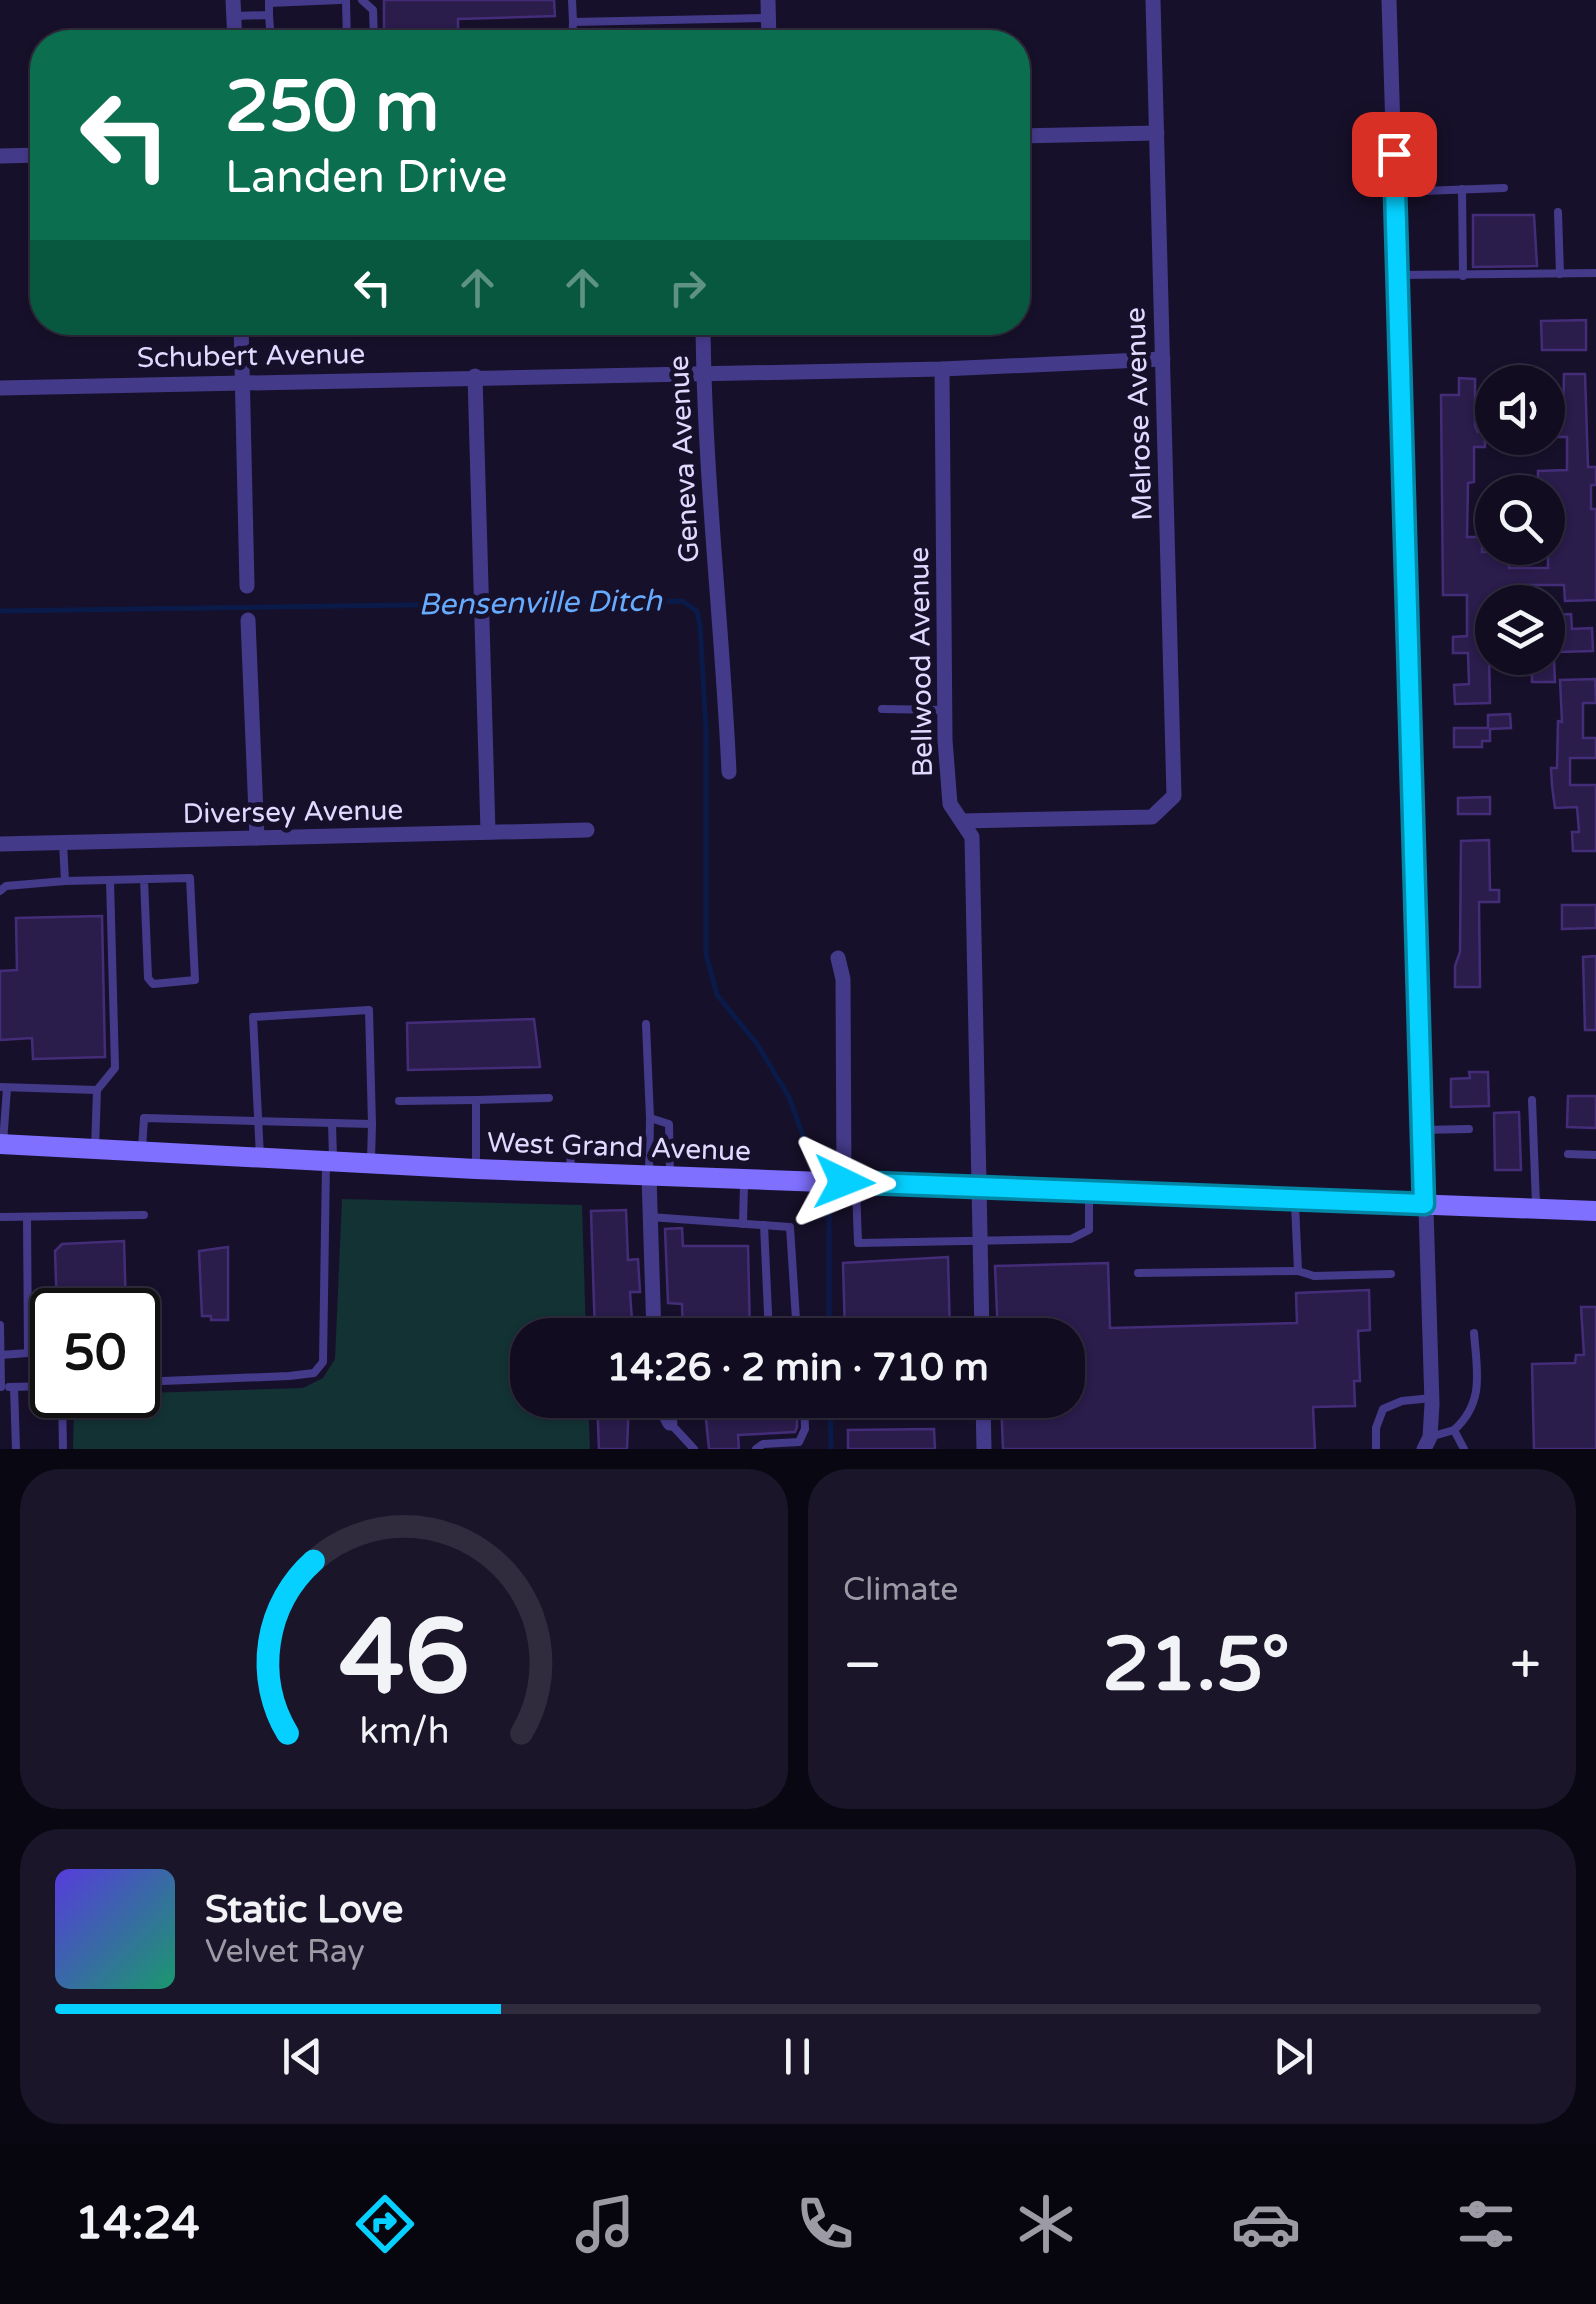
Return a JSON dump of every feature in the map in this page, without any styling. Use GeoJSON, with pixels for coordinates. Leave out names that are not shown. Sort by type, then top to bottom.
{"type":"FeatureCollection","features":[{"type":"Feature","properties":{"kind":"main road","name":"West Grand Avenue"},"geometry":{"type":"LineString","coordinates":[[2,1144],[371,1165],[1596,1211]]}},
{"type":"Feature","properties":{"kind":"street"},"geometry":{"type":"LineString","coordinates":[[768,0],[768,30]]}},
{"type":"Feature","properties":{"kind":"street","name":"Melrose Avenue"},"geometry":{"type":"LineString","coordinates":[[962,821],[1152,817],[1174,796],[1153,0]]}},
{"type":"Feature","properties":{"kind":"street"},"geometry":{"type":"LineString","coordinates":[[1389,0],[1432,1398],[1427,1443]]}},
{"type":"Feature","properties":{"kind":"street"},"geometry":{"type":"LineString","coordinates":[[1030,136],[1157,133]]}},
{"type":"Feature","properties":{"kind":"street"},"geometry":{"type":"LineString","coordinates":[[0,156],[30,155]]}},
{"type":"Feature","properties":{"kind":"street"},"geometry":{"type":"LineString","coordinates":[[241,335],[246,586]]}},
{"type":"Feature","properties":{"kind":"street","name":"Geneva Avenue"},"geometry":{"type":"LineString","coordinates":[[703,335],[710,544],[723,640],[728,772]]}},
{"type":"Feature","properties":{"kind":"street","name":"Schubert Avenue"},"geometry":{"type":"LineString","coordinates":[[0,388],[942,369],[1163,359]]}},
{"type":"Feature","properties":{"kind":"street","name":"Bellwood Avenue"},"geometry":{"type":"LineString","coordinates":[[942,369],[945,710],[950,804],[972,837],[982,1318]]}},
{"type":"Feature","properties":{"kind":"street"},"geometry":{"type":"LineString","coordinates":[[474,376],[488,832]]}},
{"type":"Feature","properties":{"kind":"street"},"geometry":{"type":"LineString","coordinates":[[248,620],[257,838]]}},
{"type":"Feature","properties":{"kind":"street","name":"Diversey Avenue"},"geometry":{"type":"LineString","coordinates":[[0,844],[587,830]]}},
{"type":"Feature","properties":{"kind":"street"},"geometry":{"type":"LineString","coordinates":[[838,958],[843,979],[850,1183]]}},
{"type":"Feature","properties":{"kind":"street"},"geometry":{"type":"LineString","coordinates":[[653,1318],[650,1218],[660,1177]]}},
{"type":"Feature","properties":{"kind":"street"},"geometry":{"type":"LineString","coordinates":[[667,1418],[670,1423]]}},
{"type":"Feature","properties":{"kind":"street"},"geometry":{"type":"LineString","coordinates":[[983,1418],[984,1449]]}},
{"type":"Feature","properties":{"kind":"lane"},"geometry":{"type":"LineString","coordinates":[[270,30],[269,2],[343,0],[346,30]]}},
{"type":"Feature","properties":{"kind":"lane"},"geometry":{"type":"LineString","coordinates":[[362,0],[372,10],[373,30]]}},
{"type":"Feature","properties":{"kind":"lane"},"geometry":{"type":"LineString","coordinates":[[572,0],[573,30]]}},
{"type":"Feature","properties":{"kind":"lane"},"geometry":{"type":"LineString","coordinates":[[234,8],[269,15]]}},
{"type":"Feature","properties":{"kind":"lane"},"geometry":{"type":"LineString","coordinates":[[573,22],[768,18]]}},
{"type":"Feature","properties":{"kind":"lane"},"geometry":{"type":"LineString","coordinates":[[1395,192],[1504,188]]}},
{"type":"Feature","properties":{"kind":"lane"},"geometry":{"type":"LineString","coordinates":[[1462,189],[1463,276]]}},
{"type":"Feature","properties":{"kind":"lane"},"geometry":{"type":"LineString","coordinates":[[1558,212],[1560,274]]}},
{"type":"Feature","properties":{"kind":"lane"},"geometry":{"type":"LineString","coordinates":[[1397,275],[1596,273]]}},
{"type":"Feature","properties":{"kind":"lane"},"geometry":{"type":"LineString","coordinates":[[882,709],[945,710]]}},
{"type":"Feature","properties":{"kind":"lane"},"geometry":{"type":"LineString","coordinates":[[63,842],[66,882]]}},
{"type":"Feature","properties":{"kind":"lane"},"geometry":{"type":"LineString","coordinates":[[0,892],[6,886],[110,880],[144,879],[190,878],[195,980],[153,984],[148,978],[144,879]]}},
{"type":"Feature","properties":{"kind":"lane"},"geometry":{"type":"LineString","coordinates":[[94,1151],[97,1090],[115,1068],[110,880]]}},
{"type":"Feature","properties":{"kind":"lane"},"geometry":{"type":"LineString","coordinates":[[260,1160],[253,1017],[369,1010],[371,1165]]}},
{"type":"Feature","properties":{"kind":"lane"},"geometry":{"type":"LineString","coordinates":[[646,1024],[650,1118],[660,1177]]}},
{"type":"Feature","properties":{"kind":"lane"},"geometry":{"type":"LineString","coordinates":[[2,1144],[3,1088],[97,1090]]}},
{"type":"Feature","properties":{"kind":"lane"},"geometry":{"type":"LineString","coordinates":[[399,1100],[549,1098]]}},
{"type":"Feature","properties":{"kind":"lane"},"geometry":{"type":"LineString","coordinates":[[476,1100],[476,1169]]}},
{"type":"Feature","properties":{"kind":"lane"},"geometry":{"type":"LineString","coordinates":[[1532,1100],[1536,1209]]}},
{"type":"Feature","properties":{"kind":"lane"},"geometry":{"type":"LineString","coordinates":[[142,1154],[144,1118],[372,1124]]}},
{"type":"Feature","properties":{"kind":"lane"},"geometry":{"type":"LineString","coordinates":[[650,1118],[669,1124],[660,1177]]}},
{"type":"Feature","properties":{"kind":"lane"},"geometry":{"type":"LineString","coordinates":[[160,1381],[290,1376],[314,1372],[324,1362],[332,1123]]}},
{"type":"Feature","properties":{"kind":"lane"},"geometry":{"type":"LineString","coordinates":[[1422,1130],[1469,1129]]}},
{"type":"Feature","properties":{"kind":"lane"},"geometry":{"type":"LineString","coordinates":[[570,1134],[571,1173]]}},
{"type":"Feature","properties":{"kind":"lane"},"geometry":{"type":"LineString","coordinates":[[1568,1154],[1596,1155]]}},
{"type":"Feature","properties":{"kind":"lane"},"geometry":{"type":"LineString","coordinates":[[744,1180],[744,1224]]}},
{"type":"Feature","properties":{"kind":"lane"},"geometry":{"type":"LineString","coordinates":[[850,1183],[858,1243],[1082,1235],[1090,1224],[1089,1192]]}},
{"type":"Feature","properties":{"kind":"lane"},"geometry":{"type":"LineString","coordinates":[[1294,1199],[1298,1270]]}},
{"type":"Feature","properties":{"kind":"lane"},"geometry":{"type":"LineString","coordinates":[[0,1217],[144,1215]]}},
{"type":"Feature","properties":{"kind":"lane"},"geometry":{"type":"LineString","coordinates":[[0,1355],[28,1352],[27,1216]]}},
{"type":"Feature","properties":{"kind":"lane"},"geometry":{"type":"LineString","coordinates":[[650,1218],[792,1230],[796,1318]]}},
{"type":"Feature","properties":{"kind":"lane"},"geometry":{"type":"LineString","coordinates":[[764,1225],[768,1318]]}},
{"type":"Feature","properties":{"kind":"lane"},"geometry":{"type":"LineString","coordinates":[[1138,1272],[1298,1270],[1314,1276],[1391,1274]]}},
{"type":"Feature","properties":{"kind":"lane"},"geometry":{"type":"LineString","coordinates":[[0,1325],[0,1387],[30,1387]]}},
{"type":"Feature","properties":{"kind":"lane"},"geometry":{"type":"LineString","coordinates":[[1427,1443],[1454,1430],[1470,1416],[1479,1394],[1474,1334]]}},
{"type":"Feature","properties":{"kind":"lane"},"geometry":{"type":"LineString","coordinates":[[14,1387],[16,1449]]}},
{"type":"Feature","properties":{"kind":"lane"},"geometry":{"type":"LineString","coordinates":[[1376,1449],[1376,1428],[1383,1409],[1402,1401],[1432,1398]]}},
{"type":"Feature","properties":{"kind":"lane"},"geometry":{"type":"LineString","coordinates":[[62,1418],[63,1449]]}},
{"type":"Feature","properties":{"kind":"lane"},"geometry":{"type":"LineString","coordinates":[[756,1449],[763,1444],[798,1442],[806,1429],[805,1418]]}},
{"type":"Feature","properties":{"kind":"lane"},"geometry":{"type":"LineString","coordinates":[[670,1423],[694,1449]]}},
{"type":"Feature","properties":{"kind":"lane"},"geometry":{"type":"LineString","coordinates":[[1454,1430],[1464,1449]]}},
{"type":"Feature","properties":{"kind":"green space"},"geometry":{"type":"Polygon","coordinates":[[[342,1199],[582,1205],[585,1318],[510,1318],[510,1418],[589,1418],[590,1449],[73,1449],[74,1418],[160,1418],[160,1393],[303,1388],[323,1378],[335,1359],[342,1199]]]}},
{"type":"Feature","properties":{"kind":"building"},"geometry":{"type":"Polygon","coordinates":[[[384,0],[554,0],[555,16],[458,19],[458,30],[384,30],[384,0]]]}},
{"type":"Feature","properties":{"kind":"building"},"geometry":{"type":"Polygon","coordinates":[[[1473,215],[1534,215],[1537,266],[1473,267],[1473,215]]]}},
{"type":"Feature","properties":{"kind":"building"},"geometry":{"type":"Polygon","coordinates":[[[1586,320],[1586,350],[1542,350],[1541,321],[1586,320]]]}},
{"type":"Feature","properties":{"kind":"building"},"geometry":{"type":"Polygon","coordinates":[[[1565,374],[1585,374],[1588,467],[1596,467],[1591,509],[1596,509],[1596,600],[1565,601],[1565,585],[1475,585],[1475,675],[1489,675],[1490,703],[1455,704],[1454,685],[1469,684],[1468,653],[1453,653],[1453,637],[1467,636],[1467,595],[1443,595],[1441,395],[1459,395],[1459,378],[1475,379],[1474,482],[1468,483],[1467,537],[1475,537],[1475,565],[1565,565],[1565,475],[1538,475],[1538,471],[1567,470],[1565,374]]]}},
{"type":"Feature","properties":{"kind":"building"},"geometry":{"type":"Polygon","coordinates":[[[1565,614],[1571,614],[1572,629],[1592,628],[1593,651],[1565,652],[1565,614]]]}},
{"type":"Feature","properties":{"kind":"building"},"geometry":{"type":"Polygon","coordinates":[[[1532,675],[1555,675],[1555,682],[1532,682],[1532,675]]]}},
{"type":"Feature","properties":{"kind":"building"},"geometry":{"type":"Polygon","coordinates":[[[1595,679],[1596,703],[1583,703],[1583,738],[1596,738],[1596,758],[1570,758],[1570,785],[1596,785],[1596,851],[1573,851],[1572,832],[1579,832],[1577,807],[1555,808],[1552,786],[1551,768],[1557,768],[1558,721],[1562,722],[1560,680],[1595,679]]]}},
{"type":"Feature","properties":{"kind":"building"},"geometry":{"type":"Polygon","coordinates":[[[1510,714],[1511,728],[1490,729],[1490,741],[1482,741],[1482,747],[1454,747],[1454,728],[1488,728],[1488,715],[1510,714]]]}},
{"type":"Feature","properties":{"kind":"building"},"geometry":{"type":"Polygon","coordinates":[[[1490,797],[1490,814],[1458,814],[1458,798],[1490,797]]]}},
{"type":"Feature","properties":{"kind":"building"},"geometry":{"type":"Polygon","coordinates":[[[1489,840],[1490,890],[1499,890],[1499,902],[1479,902],[1480,987],[1455,987],[1460,952],[1461,841],[1489,840]]]}},
{"type":"Feature","properties":{"kind":"building"},"geometry":{"type":"Polygon","coordinates":[[[1562,905],[1596,905],[1596,928],[1562,929],[1562,905]]]}},
{"type":"Feature","properties":{"kind":"building"},"geometry":{"type":"Polygon","coordinates":[[[102,916],[105,1057],[33,1059],[32,1038],[0,1040],[0,971],[17,970],[16,918],[102,916]]]}},
{"type":"Feature","properties":{"kind":"building"},"geometry":{"type":"Polygon","coordinates":[[[1596,956],[1596,1030],[1585,1030],[1583,957],[1596,956]]]}},
{"type":"Feature","properties":{"kind":"building"},"geometry":{"type":"Polygon","coordinates":[[[534,1019],[540,1067],[408,1070],[407,1023],[534,1019]]]}},
{"type":"Feature","properties":{"kind":"building"},"geometry":{"type":"Polygon","coordinates":[[[1469,1072],[1488,1072],[1489,1106],[1451,1107],[1451,1079],[1470,1078],[1469,1072]]]}},
{"type":"Feature","properties":{"kind":"building"},"geometry":{"type":"Polygon","coordinates":[[[1568,1096],[1596,1096],[1596,1128],[1567,1127],[1568,1096]]]}},
{"type":"Feature","properties":{"kind":"building"},"geometry":{"type":"Polygon","coordinates":[[[1519,1112],[1521,1170],[1495,1170],[1494,1113],[1519,1112]]]}},
{"type":"Feature","properties":{"kind":"building"},"geometry":{"type":"Polygon","coordinates":[[[626,1210],[628,1260],[638,1259],[640,1292],[630,1292],[632,1318],[594,1318],[591,1211],[626,1210]]]}},
{"type":"Feature","properties":{"kind":"building"},"geometry":{"type":"Polygon","coordinates":[[[682,1228],[683,1246],[748,1246],[750,1318],[682,1318],[682,1304],[668,1303],[665,1229],[682,1228]]]}},
{"type":"Feature","properties":{"kind":"building"},"geometry":{"type":"Polygon","coordinates":[[[124,1241],[125,1288],[56,1288],[55,1251],[62,1244],[124,1241]]]}},
{"type":"Feature","properties":{"kind":"building"},"geometry":{"type":"Polygon","coordinates":[[[228,1247],[228,1320],[211,1320],[211,1316],[202,1316],[199,1251],[228,1247]]]}},
{"type":"Feature","properties":{"kind":"building"},"geometry":{"type":"Polygon","coordinates":[[[948,1257],[950,1318],[845,1318],[843,1263],[948,1257]]]}},
{"type":"Feature","properties":{"kind":"building"},"geometry":{"type":"Polygon","coordinates":[[[1108,1263],[1110,1328],[1297,1323],[1296,1293],[1369,1290],[1370,1330],[1358,1331],[1360,1381],[1354,1381],[1355,1406],[1313,1407],[1315,1449],[1003,1449],[1002,1418],[1085,1418],[1085,1318],[997,1318],[995,1266],[1108,1263]]]}},
{"type":"Feature","properties":{"kind":"building"},"geometry":{"type":"Polygon","coordinates":[[[1581,1307],[1596,1307],[1596,1449],[1534,1449],[1532,1364],[1575,1363],[1576,1355],[1584,1355],[1581,1307]]]}},
{"type":"Feature","properties":{"kind":"building"},"geometry":{"type":"Polygon","coordinates":[[[598,1418],[628,1418],[627,1449],[599,1449],[598,1418]]]}},
{"type":"Feature","properties":{"kind":"building"},"geometry":{"type":"Polygon","coordinates":[[[706,1418],[797,1418],[795,1432],[738,1435],[739,1449],[709,1449],[706,1418]]]}},
{"type":"Feature","properties":{"kind":"building"},"geometry":{"type":"Polygon","coordinates":[[[934,1429],[935,1449],[848,1449],[848,1430],[934,1429]]]}},
{"type":"Feature","properties":{"kind":"waterway","name":"Bensenville Ditch"},"geometry":{"type":"LineString","coordinates":[[0,611],[682,601],[697,611],[700,625],[706,730],[706,954],[717,995],[757,1044],[789,1097],[806,1144]]}},
{"type":"Feature","properties":{"kind":"waterway","name":"Bensenville Ditch"},"geometry":{"type":"LineString","coordinates":[[829,1210],[829,1318]]}},
{"type":"Feature","properties":{"kind":"waterway","name":"Bensenville Ditch"},"geometry":{"type":"LineString","coordinates":[[830,1418],[831,1449]]}},
{"type":"Feature","properties":{"kind":"route"},"geometry":{"type":"LineString","coordinates":[[844,1182],[1424,1204],[1394,154]]}}]}
